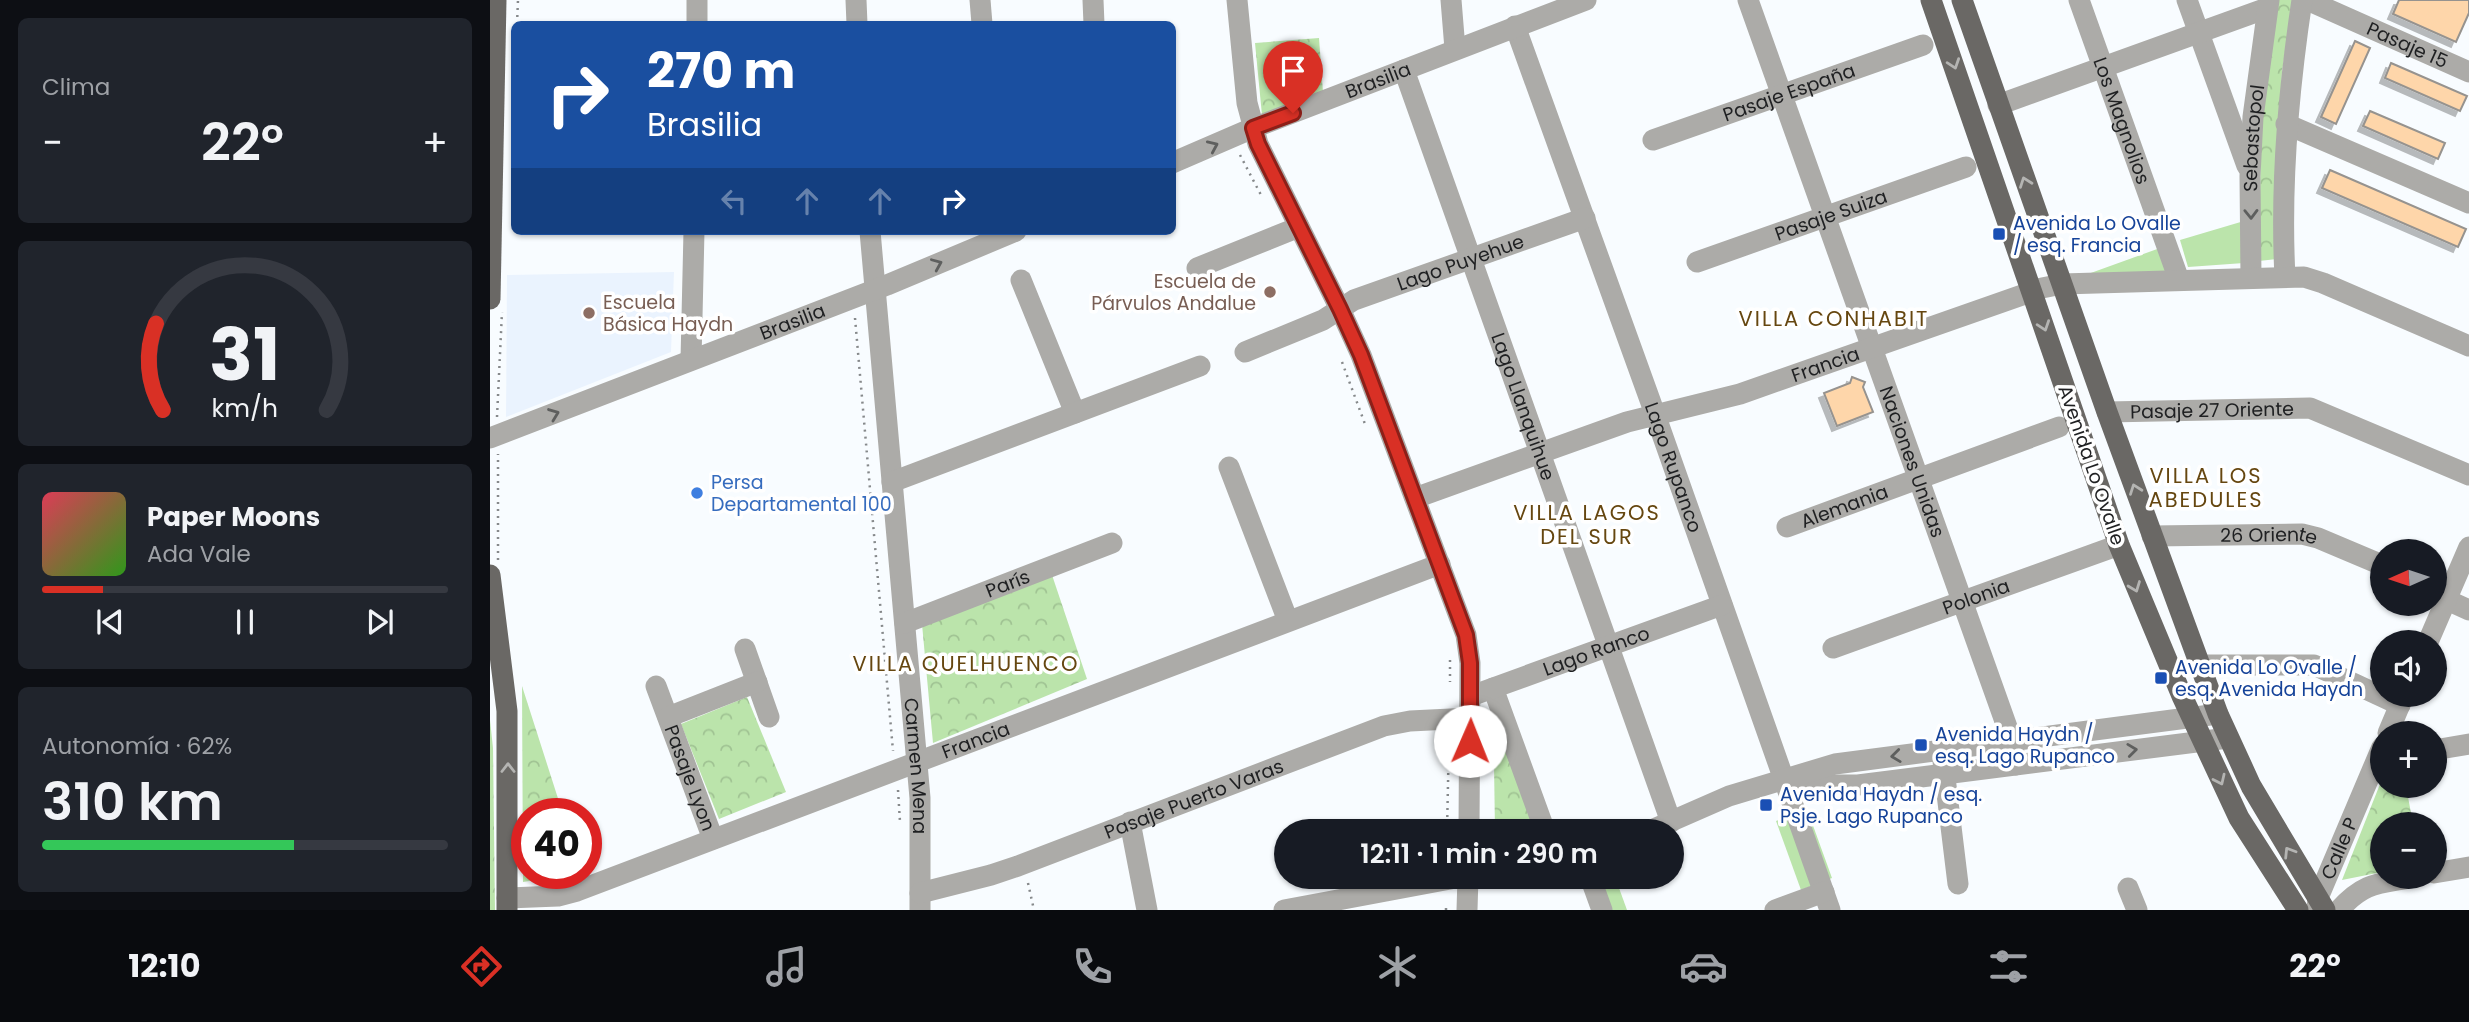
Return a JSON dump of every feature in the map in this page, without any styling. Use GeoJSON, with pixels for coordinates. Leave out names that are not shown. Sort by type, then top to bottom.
{"type":"FeatureCollection","features":[{"type":"Feature","properties":{"kind":"main road"},"geometry":{"type":"LineString","coordinates":[[490,299],[496,0]]}},
{"type":"Feature","properties":{"kind":"main road","name":"Avenida Lo Ovalle"},"geometry":{"type":"LineString","coordinates":[[1931,0],[2119,545],[2150,624],[2239,818],[2298,910]]}},
{"type":"Feature","properties":{"kind":"main road","name":"Avenida Lo Ovalle"},"geometry":{"type":"LineString","coordinates":[[1962,0],[2152,536],[2218,713],[2269,817],[2320,906]]}},
{"type":"Feature","properties":{"kind":"main road"},"geometry":{"type":"LineString","coordinates":[[490,575],[493,628],[507,725],[507,904]]}},
{"type":"Feature","properties":{"kind":"street"},"geometry":{"type":"LineString","coordinates":[[697,0],[697,21]]}},
{"type":"Feature","properties":{"kind":"street"},"geometry":{"type":"LineString","coordinates":[[856,0],[857,21]]}},
{"type":"Feature","properties":{"kind":"street"},"geometry":{"type":"LineString","coordinates":[[980,0],[982,21]]}},
{"type":"Feature","properties":{"kind":"street"},"geometry":{"type":"LineString","coordinates":[[1093,0],[1094,21]]}},
{"type":"Feature","properties":{"kind":"street"},"geometry":{"type":"LineString","coordinates":[[1237,0],[1247,103],[1258,144],[1340,309],[1466,635],[1471,696],[1460,719],[1468,819]]}},
{"type":"Feature","properties":{"kind":"street"},"geometry":{"type":"LineString","coordinates":[[1451,0],[1455,49]]}},
{"type":"Feature","properties":{"kind":"street","name":"Brasilia"},"geometry":{"type":"LineString","coordinates":[[1176,161],[1253,128],[1586,0]]}},
{"type":"Feature","properties":{"kind":"street","name":"Naciones Unidas"},"geometry":{"type":"LineString","coordinates":[[1748,0],[1963,601],[2012,741],[2016,765]]}},
{"type":"Feature","properties":{"kind":"street","name":"Los Magnolios"},"geometry":{"type":"LineString","coordinates":[[2079,0],[2179,280]]}},
{"type":"Feature","properties":{"kind":"street"},"geometry":{"type":"LineString","coordinates":[[2187,0],[2250,176]]}},
{"type":"Feature","properties":{"kind":"street","name":"Pasaje 15"},"geometry":{"type":"LineString","coordinates":[[2304,0],[2469,72]]}},
{"type":"Feature","properties":{"kind":"street","name":"Sebastopol"},"geometry":{"type":"LineString","coordinates":[[2285,277],[2283,199],[2286,124],[2304,0]]}},
{"type":"Feature","properties":{"kind":"street"},"geometry":{"type":"LineString","coordinates":[[1998,105],[2199,33],[2268,4]]}},
{"type":"Feature","properties":{"kind":"street","name":"Sebastopol"},"geometry":{"type":"LineString","coordinates":[[2251,278],[2250,176],[2255,92],[2268,4]]}},
{"type":"Feature","properties":{"kind":"street","name":"Lago Rupanco"},"geometry":{"type":"LineString","coordinates":[[1515,26],[1827,901]]}},
{"type":"Feature","properties":{"kind":"street","name":"Pasaje España"},"geometry":{"type":"LineString","coordinates":[[1653,140],[1923,45]]}},
{"type":"Feature","properties":{"kind":"street","name":"Lago Llanquihue"},"geometry":{"type":"LineString","coordinates":[[1404,70],[1670,819]]}},
{"type":"Feature","properties":{"kind":"street"},"geometry":{"type":"LineString","coordinates":[[2286,124],[2469,203]]}},
{"type":"Feature","properties":{"kind":"street","name":"Pasaje Suiza"},"geometry":{"type":"LineString","coordinates":[[1697,262],[1966,167]]}},
{"type":"Feature","properties":{"kind":"street","name":"Lago Puyehue"},"geometry":{"type":"LineString","coordinates":[[1245,352],[1323,320],[1354,300],[1585,218]]}},
{"type":"Feature","properties":{"kind":"street"},"geometry":{"type":"LineString","coordinates":[[1197,268],[1299,227]]}},
{"type":"Feature","properties":{"kind":"street"},"geometry":{"type":"LineString","coordinates":[[691,360],[694,235]]}},
{"type":"Feature","properties":{"kind":"street","name":"Carmen Mena"},"geometry":{"type":"LineString","coordinates":[[870,235],[917,761],[921,816],[920,901]]}},
{"type":"Feature","properties":{"kind":"street","name":"Brasilia"},"geometry":{"type":"LineString","coordinates":[[490,438],[874,289],[1001,235]]}},
{"type":"Feature","properties":{"kind":"street","name":"Francia"},"geometry":{"type":"LineString","coordinates":[[1415,498],[1655,414],[1727,398],[2032,291],[2062,284],[2285,277],[2314,279],[2469,346]]}},
{"type":"Feature","properties":{"kind":"street"},"geometry":{"type":"LineString","coordinates":[[1021,279],[1075,414]]}},
{"type":"Feature","properties":{"kind":"street"},"geometry":{"type":"LineString","coordinates":[[892,482],[1199,366]]}},
{"type":"Feature","properties":{"kind":"street","name":"Pasaje 27 Oriente"},"geometry":{"type":"LineString","coordinates":[[2108,412],[2310,408],[2469,475]]}},
{"type":"Feature","properties":{"kind":"street","name":"Alemania"},"geometry":{"type":"LineString","coordinates":[[1787,527],[2059,427]]}},
{"type":"Feature","properties":{"kind":"street"},"geometry":{"type":"LineString","coordinates":[[1229,467],[1288,621]]}},
{"type":"Feature","properties":{"kind":"street","name":"26 Oriente"},"geometry":{"type":"LineString","coordinates":[[2152,536],[2307,535],[2370,560]]}},
{"type":"Feature","properties":{"kind":"street","name":"París"},"geometry":{"type":"LineString","coordinates":[[905,623],[1112,543]]}},
{"type":"Feature","properties":{"kind":"street","name":"Polonia"},"geometry":{"type":"LineString","coordinates":[[1833,648],[2119,545]]}},
{"type":"Feature","properties":{"kind":"street"},"geometry":{"type":"LineString","coordinates":[[2447,583],[2469,547]]}},
{"type":"Feature","properties":{"kind":"street","name":"Francia"},"geometry":{"type":"LineString","coordinates":[[507,904],[567,894],[1440,564]]}},
{"type":"Feature","properties":{"kind":"street"},"geometry":{"type":"LineString","coordinates":[[2447,598],[2469,610]]}},
{"type":"Feature","properties":{"kind":"street","name":"Lago Ranco"},"geometry":{"type":"LineString","coordinates":[[1471,696],[1722,605]]}},
{"type":"Feature","properties":{"kind":"street"},"geometry":{"type":"LineString","coordinates":[[745,649],[769,717]]}},
{"type":"Feature","properties":{"kind":"street"},"geometry":{"type":"LineString","coordinates":[[2200,665],[2314,666],[2370,688]]}},
{"type":"Feature","properties":{"kind":"street","name":"Pasaje Lyon"},"geometry":{"type":"LineString","coordinates":[[668,717],[757,682]]}},
{"type":"Feature","properties":{"kind":"street","name":"Pasaje Lyon"},"geometry":{"type":"LineString","coordinates":[[656,686],[713,839]]}},
{"type":"Feature","properties":{"kind":"street"},"geometry":{"type":"LineString","coordinates":[[1493,688],[1541,819]]}},
{"type":"Feature","properties":{"kind":"street"},"geometry":{"type":"LineString","coordinates":[[1676,819],[1730,796],[1835,764],[2218,713]]}},
{"type":"Feature","properties":{"kind":"street","name":"Pasaje Puerto Varas"},"geometry":{"type":"LineString","coordinates":[[920,901],[1384,726],[1401,722],[1460,719]]}},
{"type":"Feature","properties":{"kind":"street"},"geometry":{"type":"LineString","coordinates":[[2097,730],[2100,755]]}},
{"type":"Feature","properties":{"kind":"street"},"geometry":{"type":"LineString","coordinates":[[1784,780],[1838,786],[2228,737]]}},
{"type":"Feature","properties":{"kind":"street"},"geometry":{"type":"LineString","coordinates":[[2447,748],[2469,744]]}},
{"type":"Feature","properties":{"kind":"street"},"geometry":{"type":"LineString","coordinates":[[1942,750],[1958,884]]}},
{"type":"Feature","properties":{"kind":"street","name":"Calle P"},"geometry":{"type":"LineString","coordinates":[[2320,906],[2370,781]]}},
{"type":"Feature","properties":{"kind":"street"},"geometry":{"type":"LineString","coordinates":[[1129,822],[1147,910]]}},
{"type":"Feature","properties":{"kind":"street"},"geometry":{"type":"LineString","coordinates":[[2447,871],[2469,867]]}},
{"type":"Feature","properties":{"kind":"street"},"geometry":{"type":"LineString","coordinates":[[2339,910],[2358,891],[2370,886]]}},
{"type":"Feature","properties":{"kind":"street"},"geometry":{"type":"LineString","coordinates":[[2128,888],[2137,910]]}},
{"type":"Feature","properties":{"kind":"street"},"geometry":{"type":"LineString","coordinates":[[1284,910],[1397,889]]}},
{"type":"Feature","properties":{"kind":"street"},"geometry":{"type":"LineString","coordinates":[[1467,910],[1468,889]]}},
{"type":"Feature","properties":{"kind":"street"},"geometry":{"type":"LineString","coordinates":[[1594,889],[1602,910]]}},
{"type":"Feature","properties":{"kind":"street"},"geometry":{"type":"LineString","coordinates":[[1775,910],[1827,901]]}},
{"type":"Feature","properties":{"kind":"path"},"geometry":{"type":"LineString","coordinates":[[517,21],[519,0]]}},
{"type":"Feature","properties":{"kind":"path"},"geometry":{"type":"LineString","coordinates":[[1238,152],[1263,199]]}},
{"type":"Feature","properties":{"kind":"path"},"geometry":{"type":"LineString","coordinates":[[855,318],[893,751]]}},
{"type":"Feature","properties":{"kind":"path"},"geometry":{"type":"LineString","coordinates":[[1340,356],[1368,432]]}},
{"type":"Feature","properties":{"kind":"path"},"geometry":{"type":"LineString","coordinates":[[1450,658],[1450,682]]}},
{"type":"Feature","properties":{"kind":"path"},"geometry":{"type":"LineString","coordinates":[[1448,819],[1460,719]]}},
{"type":"Feature","properties":{"kind":"path"},"geometry":{"type":"LineString","coordinates":[[1023,864],[1034,910]]}},
{"type":"Feature","properties":{"kind":"shaded area","name":"Escuela Básica Haydn"},"geometry":{"type":"Polygon","coordinates":[[[674,272],[671,352],[506,417],[507,275],[674,272]]]}},
{"type":"Feature","properties":{"kind":"green space"},"geometry":{"type":"Polygon","coordinates":[[[2275,0],[2293,0],[2282,72],[2277,168],[2277,259],[2259,261],[2261,132],[2275,0]]]}},
{"type":"Feature","properties":{"kind":"green space"},"geometry":{"type":"Polygon","coordinates":[[[1319,38],[1323,92],[1262,115],[1255,43],[1319,38]]]}},
{"type":"Feature","properties":{"kind":"green space"},"geometry":{"type":"Polygon","coordinates":[[[2244,221],[2244,263],[2188,267],[2180,240],[2244,221]]]}},
{"type":"Feature","properties":{"kind":"green space"},"geometry":{"type":"Polygon","coordinates":[[[2160,248],[2166,272],[2088,274],[2160,248]]]}},
{"type":"Feature","properties":{"kind":"green space"},"geometry":{"type":"Polygon","coordinates":[[[1052,575],[1087,679],[933,743],[922,624],[1052,575]]]}},
{"type":"Feature","properties":{"kind":"green space"},"geometry":{"type":"Polygon","coordinates":[[[522,686],[558,798],[523,798],[522,686]]]}},
{"type":"Feature","properties":{"kind":"green space"},"geometry":{"type":"Polygon","coordinates":[[[1493,696],[1538,819],[1495,819],[1493,696]]]}},
{"type":"Feature","properties":{"kind":"green space"},"geometry":{"type":"Polygon","coordinates":[[[747,697],[786,792],[719,819],[681,724],[747,697]]]}},
{"type":"Feature","properties":{"kind":"green space"},"geometry":{"type":"Polygon","coordinates":[[[490,720],[493,748],[495,910],[490,910],[490,720]]]}},
{"type":"Feature","properties":{"kind":"green space"},"geometry":{"type":"Polygon","coordinates":[[[2374,798],[2408,798],[2411,812],[2370,812],[2370,874],[2342,880],[2374,798]]]}},
{"type":"Feature","properties":{"kind":"green space"},"geometry":{"type":"Polygon","coordinates":[[[1807,809],[1832,878],[1801,890],[1776,821],[1807,809]]]}},
{"type":"Feature","properties":{"kind":"green space"},"geometry":{"type":"Polygon","coordinates":[[[1598,889],[1619,889],[1627,910],[1606,910],[1598,889]]]}},
{"type":"Feature","properties":{"kind":"building"},"geometry":{"type":"Polygon","coordinates":[[[2399,0],[2469,0],[2469,13],[2456,42],[2393,14],[2399,0]]]}},
{"type":"Feature","properties":{"kind":"building"},"geometry":{"type":"Polygon","coordinates":[[[2355,41],[2370,48],[2336,124],[2321,117],[2355,41]]]}},
{"type":"Feature","properties":{"kind":"building"},"geometry":{"type":"Polygon","coordinates":[[[2391,63],[2467,96],[2460,111],[2385,78],[2391,63]]]}},
{"type":"Feature","properties":{"kind":"building"},"geometry":{"type":"Polygon","coordinates":[[[2370,111],[2445,143],[2438,159],[2363,126],[2370,111]]]}},
{"type":"Feature","properties":{"kind":"building"},"geometry":{"type":"Polygon","coordinates":[[[2330,170],[2466,229],[2458,247],[2322,188],[2330,170]]]}},
{"type":"Feature","properties":{"kind":"building"},"geometry":{"type":"Polygon","coordinates":[[[1852,377],[1865,382],[1863,387],[1873,412],[1837,426],[1824,393],[1850,383],[1852,377]]]}},
{"type":"Feature","properties":{"kind":"place","name":"Avenida Lo Ovalle / esq. Francia"},"geometry":{"type":"Point","coordinates":[1999,234]}},
{"type":"Feature","properties":{"kind":"place","name":"Escuela de Párvulos Andalue"},"geometry":{"type":"Point","coordinates":[1270,292]}},
{"type":"Feature","properties":{"kind":"place","name":"Escuela Básica Haydn"},"geometry":{"type":"Point","coordinates":[589,313]}},
{"type":"Feature","properties":{"kind":"place","name":"Persa Departamental 100"},"geometry":{"type":"Point","coordinates":[697,493]}},
{"type":"Feature","properties":{"kind":"place","name":"Avenida Lo Ovalle / esq. Avenida Haydn"},"geometry":{"type":"Point","coordinates":[2161,678]}},
{"type":"Feature","properties":{"kind":"place","name":"Avenida Haydn / esq. Lago Rupanco"},"geometry":{"type":"Point","coordinates":[1921,745]}},
{"type":"Feature","properties":{"kind":"place","name":"Avenida Haydn / esq. Psje. Lago Rupanco"},"geometry":{"type":"Point","coordinates":[1766,805]}},
{"type":"Feature","properties":{"kind":"district","name":"VILLA CONHABIT"},"geometry":{"type":"Point","coordinates":[1834,319]}},
{"type":"Feature","properties":{"kind":"district","name":"VILLA LOS ABEDULES"},"geometry":{"type":"Point","coordinates":[2206,488]}},
{"type":"Feature","properties":{"kind":"district","name":"VILLA LAGOS DEL SUR"},"geometry":{"type":"Point","coordinates":[1587,525]}},
{"type":"Feature","properties":{"kind":"district","name":"VILLA QUELHUENCO"},"geometry":{"type":"Point","coordinates":[966,664]}},
{"type":"Feature","properties":{"kind":"route"},"geometry":{"type":"LineString","coordinates":[[1293,113],[1253,128],[1258,144],[1361,355],[1466,635],[1470,663],[1470,741]]}}]}
